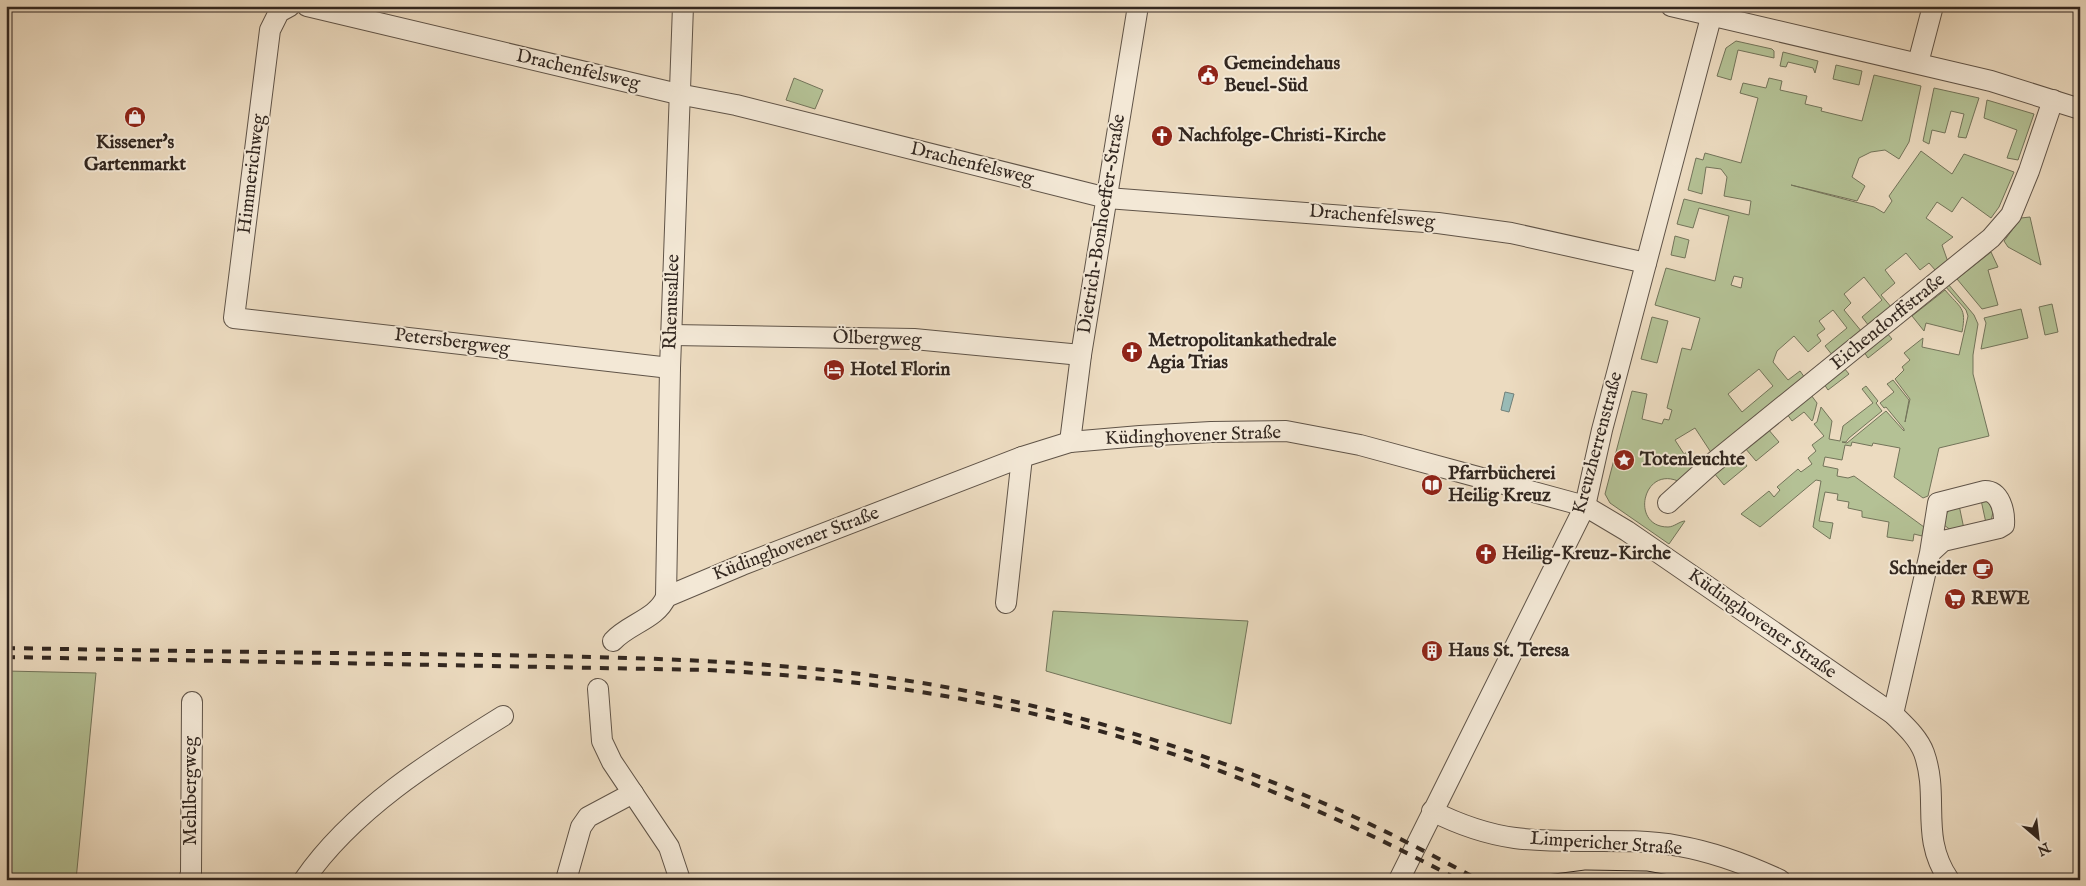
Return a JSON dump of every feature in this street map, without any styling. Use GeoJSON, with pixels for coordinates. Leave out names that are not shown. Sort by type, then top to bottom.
{"type":"FeatureCollection","features":[{"type":"Feature","properties":{"kind":"street","name":"Himmerichweg"},"geometry":{"type":"LineString","coordinates":[[234,318],[270,30],[279,12],[290,6]]}},
{"type":"Feature","properties":{"kind":"street","name":"Drachenfelsweg"},"geometry":{"type":"LineString","coordinates":[[307,6],[678,94],[736,105],[1107,198],[1438,223],[1511,233],[1646,263]]}},
{"type":"Feature","properties":{"kind":"street","name":"Rhenusallee"},"geometry":{"type":"LineString","coordinates":[[666,597],[670,368],[678,94],[683,6]]}},
{"type":"Feature","properties":{"kind":"street","name":"Dietrich-Bonhoeffer-Straße"},"geometry":{"type":"LineString","coordinates":[[1070,442],[1081,355],[1138,6]]}},
{"type":"Feature","properties":{"kind":"street"},"geometry":{"type":"LineString","coordinates":[[1671,6],[1713,10],[1991,80],[2080,108]]}},
{"type":"Feature","properties":{"kind":"street"},"geometry":{"type":"LineString","coordinates":[[1918,63],[1932,6]]}},
{"type":"Feature","properties":{"kind":"street","name":"Kreuzherrenstraße"},"geometry":{"type":"LineString","coordinates":[[1398,880],[1585,506],[1605,421],[1713,10]]}},
{"type":"Feature","properties":{"kind":"street","name":"Eichendorffstraße"},"geometry":{"type":"LineString","coordinates":[[1668,503],[1708,467],[1991,238],[2010,215],[2029,171],[2053,100]]}},
{"type":"Feature","properties":{"kind":"street","name":"Petersbergweg"},"geometry":{"type":"LineString","coordinates":[[234,318],[670,368]]}},
{"type":"Feature","properties":{"kind":"street","name":"Ölbergweg"},"geometry":{"type":"LineString","coordinates":[[672,335],[914,339],[1081,355]]}},
{"type":"Feature","properties":{"kind":"street","name":"Küdinghovener Straße"},"geometry":{"type":"LineString","coordinates":[[612,641],[619,634],[658,610],[666,597],[742,565],[1022,457],[1070,442],[1211,432],[1286,431],[1360,445],[1585,506],[1627,531],[1893,714],[1912,732],[1924,751],[1930,780],[1932,838],[1936,858],[1949,880]]}},
{"type":"Feature","properties":{"kind":"street"},"geometry":{"type":"LineString","coordinates":[[1006,603],[1022,457]]}},
{"type":"Feature","properties":{"kind":"street"},"geometry":{"type":"LineString","coordinates":[[1893,714],[1930,553]]}},
{"type":"Feature","properties":{"kind":"street"},"geometry":{"type":"LineString","coordinates":[[598,689],[602,741],[612,762],[668,847],[680,880]]}},
{"type":"Feature","properties":{"kind":"street","name":"Mehlbergweg"},"geometry":{"type":"LineString","coordinates":[[189,880],[191,873],[192,702]]}},
{"type":"Feature","properties":{"kind":"street"},"geometry":{"type":"LineString","coordinates":[[304,880],[327,850],[359,819],[447,751],[503,716]]}},
{"type":"Feature","properties":{"kind":"street"},"geometry":{"type":"LineString","coordinates":[[566,880],[581,827],[588,817],[633,793]]}},
{"type":"Feature","properties":{"kind":"street","name":"Limpericher Straße"},"geometry":{"type":"LineString","coordinates":[[1432,811],[1454,822],[1478,830],[1514,838],[1631,841],[1678,846],[1754,868],[1780,880]]}},
{"type":"Feature","properties":{"kind":"green space"},"geometry":{"type":"Polygon","coordinates":[[[1736,41],[1772,49],[1774,51],[1774,58],[1738,50],[1731,80],[1717,76],[1726,48],[1736,41]]]}},
{"type":"Feature","properties":{"kind":"green space"},"geometry":{"type":"Polygon","coordinates":[[[1783,52],[1818,61],[1815,73],[1813,68],[1788,62],[1786,67],[1780,66],[1783,52]]]}},
{"type":"Feature","properties":{"kind":"green space"},"geometry":{"type":"Polygon","coordinates":[[[1836,65],[1862,71],[1859,85],[1833,79],[1836,65]]]}},
{"type":"Feature","properties":{"kind":"green space"},"geometry":{"type":"Polygon","coordinates":[[[1874,75],[1921,86],[1909,142],[1899,159],[1885,150],[1871,152],[1859,158],[1852,177],[1865,186],[1857,201],[1791,185],[1874,207],[1884,213],[1892,201],[1889,196],[1921,151],[1952,174],[1964,154],[2014,172],[1999,207],[1991,218],[1962,197],[1952,212],[1937,202],[1926,218],[1953,237],[1942,245],[1948,262],[1936,271],[1929,263],[1920,270],[1906,253],[1885,270],[1895,283],[1881,295],[1892,308],[1869,326],[1862,317],[1882,300],[1864,277],[1844,294],[1851,303],[1844,310],[1862,332],[1833,356],[1825,346],[1847,328],[1833,310],[1819,321],[1825,329],[1817,335],[1821,341],[1808,352],[1794,336],[1777,351],[1773,362],[1788,380],[1800,371],[1805,378],[1712,454],[1695,428],[1675,440],[1684,454],[1687,452],[1696,466],[1678,481],[1666,479],[1656,482],[1649,489],[1645,498],[1648,518],[1656,524],[1670,527],[1685,521],[1669,544],[1610,503],[1605,494],[1632,391],[1647,394],[1642,419],[1662,424],[1664,419],[1669,420],[1672,410],[1667,408],[1682,348],[1691,350],[1700,318],[1655,305],[1666,268],[1715,281],[1729,216],[1699,208],[1693,228],[1677,224],[1684,199],[1749,215],[1751,201],[1724,196],[1727,177],[1721,169],[1706,167],[1702,194],[1688,190],[1696,158],[1703,160],[1705,153],[1741,163],[1758,98],[1740,93],[1743,83],[1766,88],[1769,78],[1782,81],[1780,90],[1807,96],[1805,104],[1822,108],[1821,111],[1862,121],[1874,75]],[[1734,276],[1731,285],[1741,288],[1743,278],[1734,276]],[[1759,369],[1728,394],[1742,412],[1773,386],[1759,369]]]}},
{"type":"Feature","properties":{"kind":"green space"},"geometry":{"type":"Polygon","coordinates":[[[794,78],[823,90],[815,109],[786,100],[794,78]]]}},
{"type":"Feature","properties":{"kind":"green space"},"geometry":{"type":"Polygon","coordinates":[[[1934,88],[1979,98],[1966,138],[1958,137],[1964,114],[1951,111],[1945,133],[1932,130],[1929,144],[1923,141],[1934,88]]]}},
{"type":"Feature","properties":{"kind":"green space"},"geometry":{"type":"Polygon","coordinates":[[[1987,100],[2034,114],[2018,160],[2007,158],[2017,130],[1984,118],[1987,100]]]}},
{"type":"Feature","properties":{"kind":"green space"},"geometry":{"type":"Polygon","coordinates":[[[2030,217],[2041,265],[2008,247],[2004,241],[2021,218],[2030,217]]]}},
{"type":"Feature","properties":{"kind":"green space"},"geometry":{"type":"Polygon","coordinates":[[[1675,236],[1689,240],[1685,258],[1671,255],[1675,236]]]}},
{"type":"Feature","properties":{"kind":"green space"},"geometry":{"type":"Polygon","coordinates":[[[1991,252],[1998,267],[1988,270],[1998,305],[1982,309],[1957,279],[1991,252]]]}},
{"type":"Feature","properties":{"kind":"green space"},"geometry":{"type":"Polygon","coordinates":[[[1948,284],[1974,315],[1978,324],[1973,355],[1973,374],[1989,436],[1939,448],[1928,496],[1923,498],[1894,477],[1900,448],[1873,443],[1872,446],[1852,442],[1851,446],[1845,445],[1842,460],[1825,457],[1823,466],[1838,469],[1837,476],[1848,478],[1854,476],[1924,527],[1922,536],[1914,534],[1913,541],[1887,537],[1889,522],[1862,517],[1862,511],[1848,508],[1849,502],[1837,500],[1838,494],[1825,492],[1819,521],[1833,523],[1830,539],[1813,527],[1821,481],[1816,480],[1760,527],[1741,514],[1769,491],[1774,497],[1780,490],[1777,487],[1798,469],[1801,472],[1812,464],[1808,458],[1816,451],[1812,445],[1824,436],[1814,424],[1817,422],[1821,407],[1832,421],[1829,439],[1840,441],[1843,426],[1873,403],[1862,389],[1866,386],[1878,401],[1876,403],[1882,411],[1846,442],[1842,442],[1847,443],[1886,411],[1904,431],[1886,407],[1884,408],[1880,403],[1894,392],[1887,384],[1893,380],[1909,400],[1905,422],[1910,399],[1895,379],[1904,370],[1902,367],[1910,360],[1904,353],[1923,338],[1922,347],[1959,355],[1968,316],[1966,310],[1945,286],[1948,284]]]}},
{"type":"Feature","properties":{"kind":"green space"},"geometry":{"type":"Polygon","coordinates":[[[1945,290],[1963,312],[1962,332],[1926,323],[1924,331],[1912,316],[1945,290]]]}},
{"type":"Feature","properties":{"kind":"green space"},"geometry":{"type":"Polygon","coordinates":[[[2052,304],[2058,332],[2045,335],[2039,307],[2052,304]]]}},
{"type":"Feature","properties":{"kind":"green space"},"geometry":{"type":"Polygon","coordinates":[[[2021,309],[2028,338],[1981,349],[1986,323],[1984,318],[2021,309]]]}},
{"type":"Feature","properties":{"kind":"green space"},"geometry":{"type":"Polygon","coordinates":[[[1652,317],[1668,321],[1657,363],[1641,359],[1652,317]]]}},
{"type":"Feature","properties":{"kind":"green space"},"geometry":{"type":"Polygon","coordinates":[[[1887,333],[1892,339],[1868,358],[1864,352],[1887,333]]]}},
{"type":"Feature","properties":{"kind":"green space"},"geometry":{"type":"Polygon","coordinates":[[[1844,368],[1849,374],[1828,390],[1824,384],[1844,368]]]}},
{"type":"Feature","properties":{"kind":"green space"},"geometry":{"type":"Polygon","coordinates":[[[1811,395],[1817,403],[1812,421],[1804,412],[1792,421],[1787,414],[1811,395]]]}},
{"type":"Feature","properties":{"kind":"green space"},"geometry":{"type":"Polygon","coordinates":[[[1768,429],[1779,442],[1756,461],[1745,448],[1768,429]]]}},
{"type":"Feature","properties":{"kind":"green space"},"geometry":{"type":"Polygon","coordinates":[[[1738,454],[1747,466],[1724,485],[1714,473],[1738,454]]]}},
{"type":"Feature","properties":{"kind":"green space"},"geometry":{"type":"Polygon","coordinates":[[[1981,500],[1989,502],[1993,512],[1991,521],[1986,523],[1981,500]]]}},
{"type":"Feature","properties":{"kind":"green space"},"geometry":{"type":"Polygon","coordinates":[[[1959,505],[1964,529],[1952,531],[1944,525],[1945,518],[1949,510],[1959,505]]]}},
{"type":"Feature","properties":{"kind":"green space"},"geometry":{"type":"Polygon","coordinates":[[[1053,611],[1248,621],[1231,724],[1046,671],[1053,611]]]}},
{"type":"Feature","properties":{"kind":"green space"},"geometry":{"type":"Polygon","coordinates":[[[6,671],[96,673],[76,880],[6,880],[6,671]]]}},
{"type":"Feature","properties":{"kind":"water"},"geometry":{"type":"Polygon","coordinates":[[[1505,392],[1514,394],[1509,412],[1501,410],[1505,392]]]}},
{"type":"Feature","properties":{"kind":"tram line"},"geometry":{"type":"LineString","coordinates":[[1508,880],[1585,870],[1647,871],[1697,880]]}},
{"type":"Feature","properties":{"kind":"tram line"},"geometry":{"type":"LineString","coordinates":[[1566,880],[1586,877],[1639,880]]}},
{"type":"Feature","properties":{"kind":"railway"},"geometry":{"type":"LineString","coordinates":[[6,648],[492,655],[674,660],[796,667],[916,682],[1022,703],[1114,728],[1204,757],[1293,790],[1337,809],[1391,834],[1479,880]]}},
{"type":"Feature","properties":{"kind":"railway"},"geometry":{"type":"LineString","coordinates":[[6,657],[707,670],[785,675],[902,689],[979,702],[1075,724],[1188,759],[1244,780],[1353,827],[1459,880]]}},
{"type":"Feature","properties":{"kind":"place","name":"Gemeindehaus Beuel-Süd"},"geometry":{"type":"Point","coordinates":[1208,75]}},
{"type":"Feature","properties":{"kind":"place","name":"Kissener's Gartenmarkt"},"geometry":{"type":"Point","coordinates":[135,117]}},
{"type":"Feature","properties":{"kind":"place","name":"Nachfolge-Christi-Kirche"},"geometry":{"type":"Point","coordinates":[1162,136]}},
{"type":"Feature","properties":{"kind":"place","name":"Metropolitankathedrale Agia Trias"},"geometry":{"type":"Point","coordinates":[1132,352]}},
{"type":"Feature","properties":{"kind":"place","name":"Hotel Florin"},"geometry":{"type":"Point","coordinates":[834,370]}},
{"type":"Feature","properties":{"kind":"place","name":"Totenleuchte"},"geometry":{"type":"Point","coordinates":[1624,460]}},
{"type":"Feature","properties":{"kind":"place","name":"Pfarrbücherei Heilig Kreuz"},"geometry":{"type":"Point","coordinates":[1432,485]}},
{"type":"Feature","properties":{"kind":"place","name":"Heilig-Kreuz-Kirche"},"geometry":{"type":"Point","coordinates":[1486,554]}},
{"type":"Feature","properties":{"kind":"place","name":"Schneider"},"geometry":{"type":"Point","coordinates":[1983,569]}},
{"type":"Feature","properties":{"kind":"place","name":"REWE"},"geometry":{"type":"Point","coordinates":[1955,599]}},
{"type":"Feature","properties":{"kind":"place","name":"Haus St. Teresa"},"geometry":{"type":"Point","coordinates":[1432,651]}}]}
